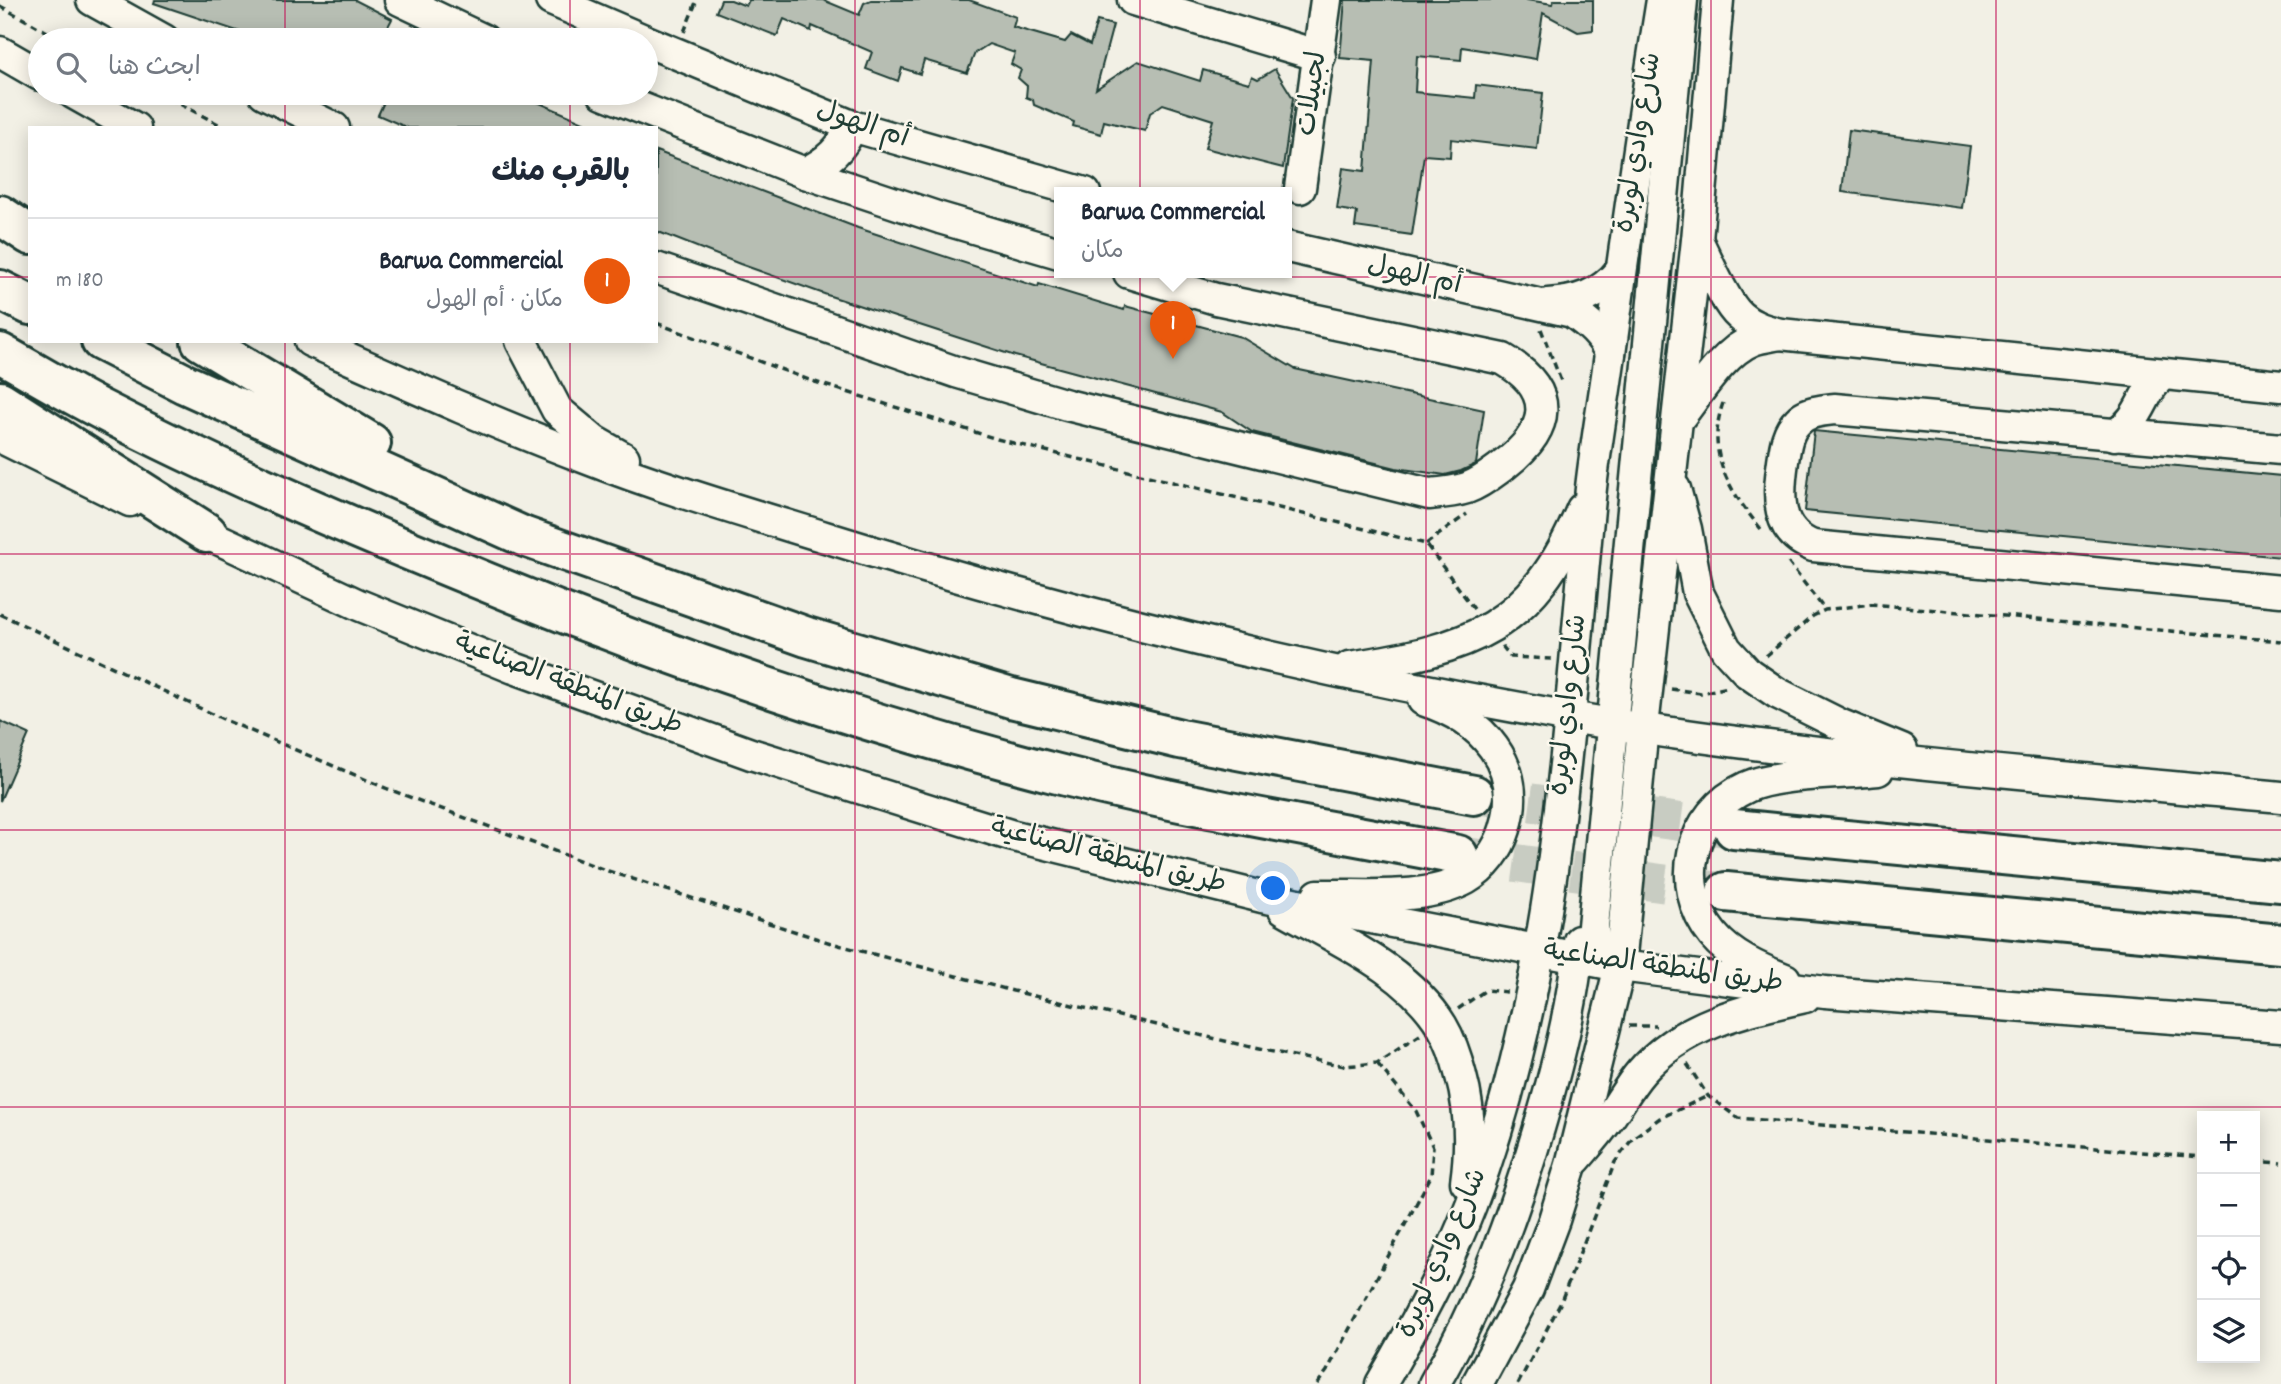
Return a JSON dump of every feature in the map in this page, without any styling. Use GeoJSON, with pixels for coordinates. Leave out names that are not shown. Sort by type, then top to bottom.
{"type":"FeatureCollection","features":[{"type":"Feature","properties":{"kind":"highway"},"geometry":{"type":"LineString","coordinates":[[0,215],[28,233]]}},
{"type":"Feature","properties":{"kind":"highway"},"geometry":{"type":"LineString","coordinates":[[0,290],[28,305]]}},
{"type":"Feature","properties":{"kind":"highway"},"geometry":{"type":"LineString","coordinates":[[105,343],[185,383],[525,537],[807,637],[1011,698],[1180,739],[1474,795]]}},
{"type":"Feature","properties":{"kind":"highway"},"geometry":{"type":"LineString","coordinates":[[204,343],[333,422],[432,476],[525,537]]}},
{"type":"Feature","properties":{"kind":"highway"},"geometry":{"type":"LineString","coordinates":[[0,353],[100,409],[228,472],[426,558],[605,631],[759,687],[923,737],[1056,773],[1168,799],[1458,855]]}},
{"type":"Feature","properties":{"kind":"highway"},"geometry":{"type":"LineString","coordinates":[[0,401],[207,533]]}},
{"type":"Feature","properties":{"kind":"highway"},"geometry":{"type":"LineString","coordinates":[[1734,829],[2281,882]]}},
{"type":"Feature","properties":{"kind":"highway"},"geometry":{"type":"LineString","coordinates":[[1726,892],[2281,944]]}},
{"type":"Feature","properties":{"kind":"street"},"geometry":{"type":"LineString","coordinates":[[92,0],[142,28]]}},
{"type":"Feature","properties":{"kind":"street"},"geometry":{"type":"LineString","coordinates":[[400,0],[459,28]]}},
{"type":"Feature","properties":{"kind":"street","name":"أم الهول"},"geometry":{"type":"LineString","coordinates":[[551,0],[615,28]]}},
{"type":"Feature","properties":{"kind":"street"},"geometry":{"type":"LineString","coordinates":[[1133,0],[1320,56]]}},
{"type":"Feature","properties":{"kind":"street","name":"لجبيلات"},"geometry":{"type":"LineString","coordinates":[[1300,188],[1326,0]]}},
{"type":"Feature","properties":{"kind":"street","name":"شارع وادي لوبرة"},"geometry":{"type":"LineString","coordinates":[[1381,1384],[1445,1264],[1471,1207],[1503,1110],[1540,952],[1570,717],[1591,485],[1620,271],[1662,0]]}},
{"type":"Feature","properties":{"kind":"street"},"geometry":{"type":"LineString","coordinates":[[1620,966],[1603,957],[1593,934],[1682,0]]}},
{"type":"Feature","properties":{"kind":"street"},"geometry":{"type":"LineString","coordinates":[[1477,1384],[1528,1289],[1572,1165],[1620,966],[1643,727],[1679,418],[1718,0]]}},
{"type":"Feature","properties":{"kind":"street","name":"أم الهول"},"geometry":{"type":"LineString","coordinates":[[658,47],[852,126],[1064,187]]}},
{"type":"Feature","properties":{"kind":"street"},"geometry":{"type":"LineString","coordinates":[[0,52],[28,68]]}},
{"type":"Feature","properties":{"kind":"street"},"geometry":{"type":"LineString","coordinates":[[94,105],[131,126]]}},
{"type":"Feature","properties":{"kind":"street"},"geometry":{"type":"LineString","coordinates":[[288,105],[330,126]]}},
{"type":"Feature","properties":{"kind":"street"},"geometry":{"type":"LineString","coordinates":[[633,105],[805,173],[940,218],[1054,252]]}},
{"type":"Feature","properties":{"kind":"street"},"geometry":{"type":"LineString","coordinates":[[805,173],[836,152],[852,126]]}},
{"type":"Feature","properties":{"kind":"street"},"geometry":{"type":"LineString","coordinates":[[0,196],[28,211]]}},
{"type":"Feature","properties":{"kind":"street"},"geometry":{"type":"LineString","coordinates":[[1697,240],[1726,297],[1739,315],[1756,327],[1780,334],[2281,386]]}},
{"type":"Feature","properties":{"kind":"street","name":"أم الهول"},"geometry":{"type":"LineString","coordinates":[[1292,248],[1572,312],[1590,324],[1604,339],[1610,353]]}},
{"type":"Feature","properties":{"kind":"street"},"geometry":{"type":"LineString","coordinates":[[658,269],[956,372],[1067,405],[1430,494],[1457,491],[1486,478],[1521,451],[1538,429],[1542,410],[1539,394],[1521,370],[1503,359],[1209,286],[1160,278]]}},
{"type":"Feature","properties":{"kind":"street","name":"أم الهول"},"geometry":{"type":"LineString","coordinates":[[1541,305],[1573,303],[1593,295],[1611,283],[1620,271]]}},
{"type":"Feature","properties":{"kind":"street"},"geometry":{"type":"LineString","coordinates":[[1679,418],[1718,366],[1734,351],[1753,340],[1780,334]]}},
{"type":"Feature","properties":{"kind":"street"},"geometry":{"type":"LineString","coordinates":[[315,343],[490,420],[688,495],[907,563],[1111,619],[1328,670],[1570,717],[1696,736],[1938,765],[2281,797]]}},
{"type":"Feature","properties":{"kind":"street"},"geometry":{"type":"LineString","coordinates":[[522,343],[557,410],[573,425],[594,441],[688,495]]}},
{"type":"Feature","properties":{"kind":"street"},"geometry":{"type":"LineString","coordinates":[[2115,435],[2137,416],[2150,388],[2163,374]]}},
{"type":"Feature","properties":{"kind":"street"},"geometry":{"type":"LineString","coordinates":[[2281,449],[1834,409],[1807,414],[1797,421],[1785,444],[1780,484],[1780,507],[1785,521],[1804,542],[1813,546],[2281,591]]}},
{"type":"Feature","properties":{"kind":"street","name":"طريق المنطقة الصناعية"},"geometry":{"type":"LineString","coordinates":[[0,437],[139,505],[207,533],[359,605],[514,668],[751,754],[1010,835],[1262,897],[1620,966],[1825,992],[2281,1026]]}},
{"type":"Feature","properties":{"kind":"street"},"geometry":{"type":"LineString","coordinates":[[1671,475],[1686,529],[1698,593],[1726,649],[1748,673],[1806,709],[1938,765]]}},
{"type":"Feature","properties":{"kind":"street"},"geometry":{"type":"LineString","coordinates":[[1328,670],[1422,654],[1471,638],[1517,610],[1562,553],[1591,485]]}},
{"type":"Feature","properties":{"kind":"street"},"geometry":{"type":"LineString","coordinates":[[1262,897],[1410,893],[1447,888],[1469,877],[1492,857],[1508,819],[1510,792],[1506,768],[1496,749],[1481,732],[1441,706],[1328,670]]}},
{"type":"Feature","properties":{"kind":"street"},"geometry":{"type":"LineString","coordinates":[[1434,1384],[1476,1301],[1520,1193],[1554,1078],[1568,1017],[1577,959],[1597,746],[1591,730],[1570,717]]}},
{"type":"Feature","properties":{"kind":"street"},"geometry":{"type":"LineString","coordinates":[[1825,992],[1758,967],[1730,951],[1713,936],[1692,897],[1692,858],[1699,836],[1710,815],[1730,796],[1749,785],[1769,780],[1938,765]]}},
{"type":"Feature","properties":{"kind":"street"},"geometry":{"type":"LineString","coordinates":[[1262,897],[1379,965],[1421,999],[1438,1022],[1457,1061],[1468,1103],[1470,1141],[1466,1181],[1445,1264]]}},
{"type":"Feature","properties":{"kind":"street"},"geometry":{"type":"LineString","coordinates":[[1572,1165],[1609,1120],[1642,1070],[1673,1043],[1711,1022],[1739,1012],[1825,992]]}},
{"type":"Feature","properties":{"kind":"path"},"geometry":{"type":"LineString","coordinates":[[675,54],[697,0]]}},
{"type":"Feature","properties":{"kind":"path"},"geometry":{"type":"LineString","coordinates":[[0,6],[40,28]]}},
{"type":"Feature","properties":{"kind":"path"},"geometry":{"type":"LineString","coordinates":[[182,105],[222,126]]}},
{"type":"Feature","properties":{"kind":"path"},"geometry":{"type":"LineString","coordinates":[[658,324],[812,381],[998,439],[1426,544],[1511,657],[1576,660]]}},
{"type":"Feature","properties":{"kind":"path"},"geometry":{"type":"LineString","coordinates":[[1648,687],[1701,693],[1736,686],[1813,616],[1825,610],[1871,604],[2281,641]]}},
{"type":"Feature","properties":{"kind":"path"},"geometry":{"type":"LineString","coordinates":[[0,614],[212,715],[387,789],[608,871],[831,943],[1013,991],[1263,1050],[1345,1066],[1377,1063],[1486,990],[1531,995]]}},
{"type":"Feature","properties":{"kind":"path"},"geometry":{"type":"LineString","coordinates":[[1606,1026],[1660,1026],[1708,1096],[1738,1118],[2197,1157]]}},
{"type":"Feature","properties":{"kind":"path"},"geometry":{"type":"LineString","coordinates":[[1317,1384],[1327,1371],[1431,1176],[1433,1147],[1416,1111],[1377,1063]]}},
{"type":"Feature","properties":{"kind":"path"},"geometry":{"type":"LineString","coordinates":[[1518,1384],[1560,1304],[1615,1162],[1633,1139],[1660,1118],[1708,1096]]}},
{"type":"Feature","properties":{"kind":"path"},"geometry":{"type":"LineString","coordinates":[[2260,1161],[2281,1163]]}},
{"type":"Feature","properties":{"kind":"building"},"geometry":{"type":"Polygon","coordinates":[[[155,0],[355,0],[392,19],[387,28],[228,28],[154,3],[155,0]]]}},
{"type":"Feature","properties":{"kind":"building"},"geometry":{"type":"Polygon","coordinates":[[[721,0],[731,0],[746,6],[749,0],[823,0],[859,15],[864,3],[871,0],[969,0],[1016,17],[1013,27],[1065,42],[1071,35],[1090,45],[1097,21],[1113,25],[1096,89],[1138,61],[1200,81],[1203,70],[1249,83],[1252,76],[1258,79],[1275,69],[1293,98],[1283,168],[1205,148],[1213,120],[1163,104],[1150,113],[1145,131],[1104,121],[1101,134],[1073,126],[1074,122],[1034,105],[1033,100],[1026,97],[1027,86],[1018,78],[1021,70],[1011,64],[1015,53],[989,44],[975,53],[967,73],[924,60],[920,74],[902,68],[898,81],[866,69],[872,52],[812,26],[811,31],[784,19],[777,36],[716,12],[721,0]]]}},
{"type":"Feature","properties":{"kind":"building"},"geometry":{"type":"Polygon","coordinates":[[[1345,0],[1527,0],[1553,4],[1554,0],[1593,0],[1593,30],[1578,32],[1543,13],[1536,59],[1462,47],[1461,60],[1417,56],[1415,92],[1475,98],[1476,85],[1543,93],[1537,149],[1451,139],[1450,157],[1424,155],[1412,235],[1355,227],[1357,212],[1337,209],[1343,168],[1365,171],[1374,61],[1340,58],[1345,0]]]}},
{"type":"Feature","properties":{"kind":"building"},"geometry":{"type":"Polygon","coordinates":[[[383,105],[544,105],[592,126],[403,126],[378,115],[383,105]]]}},
{"type":"Feature","properties":{"kind":"building"},"geometry":{"type":"Polygon","coordinates":[[[1849,130],[1970,146],[1962,208],[1842,192],[1849,130]]]}},
{"type":"Feature","properties":{"kind":"building"},"geometry":{"type":"Polygon","coordinates":[[[658,152],[858,228],[1038,287],[1039,284],[1124,310],[1125,306],[1241,337],[1295,369],[1484,410],[1476,464],[1445,475],[1396,468],[1252,432],[1222,412],[1015,356],[740,264],[658,232],[658,152]]]}},
{"type":"Feature","properties":{"kind":"building"},"geometry":{"type":"Polygon","coordinates":[[[1814,431],[2281,476],[2281,557],[1805,511],[1814,431]]]}},
{"type":"Feature","properties":{"kind":"building"},"geometry":{"type":"Polygon","coordinates":[[[0,721],[29,734],[0,801],[0,721]]]}},
{"type":"Feature","properties":{"kind":"tunnel"},"geometry":{"type":"LineString","coordinates":[[1474,795],[1734,829]]}},
{"type":"Feature","properties":{"kind":"tunnel"},"geometry":{"type":"LineString","coordinates":[[1458,855],[1726,892]]}},
{"type":"Feature","properties":{"kind":"place","name":"Barwa Commercial"},"geometry":{"type":"Point","coordinates":[1173,359]}}]}
